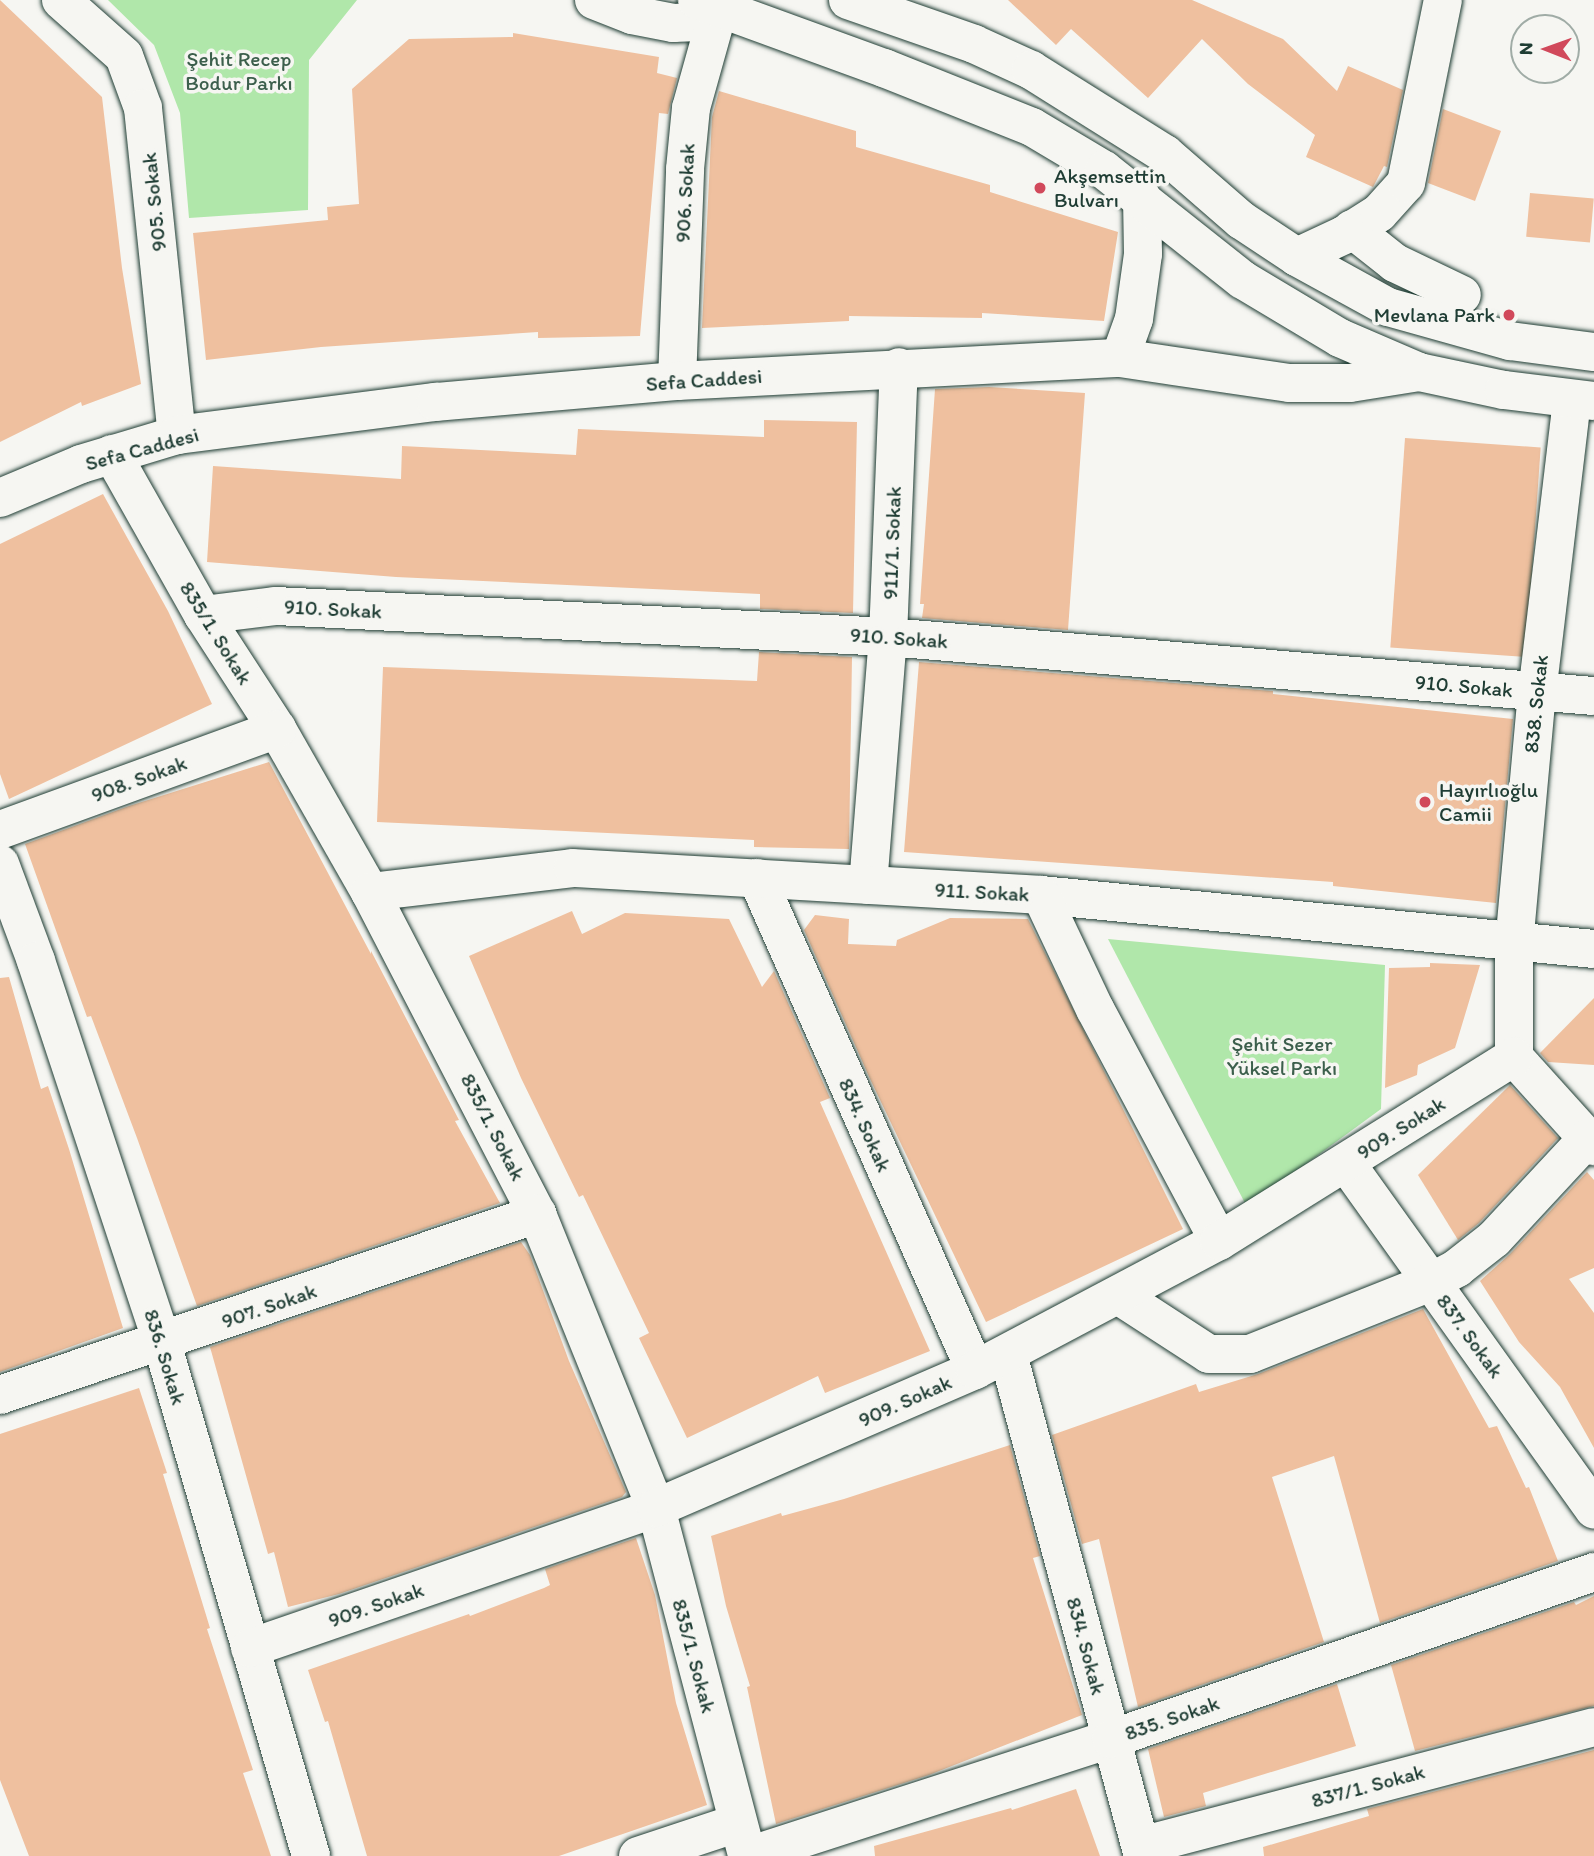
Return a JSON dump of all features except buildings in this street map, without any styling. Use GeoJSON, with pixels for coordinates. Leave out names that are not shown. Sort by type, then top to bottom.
{"type":"FeatureCollection","features":[{"type":"Feature","properties":{"kind":"street","name":"905. Sokak"},"geometry":{"type":"LineString","coordinates":[[61,0],[97,28],[124,56],[143,108],[177,435]]}},
{"type":"Feature","properties":{"kind":"street"},"geometry":{"type":"LineString","coordinates":[[594,0],[632,15],[673,23],[699,22],[708,4],[1032,127],[1104,170],[1243,280],[1339,338],[1419,372],[1504,390],[1583,401]]}},
{"type":"Feature","properties":{"kind":"street"},"geometry":{"type":"LineString","coordinates":[[848,0],[974,44],[1031,69],[1165,154],[1241,220],[1297,257],[1388,307],[1510,341],[1585,352]]}},
{"type":"Feature","properties":{"kind":"street"},"geometry":{"type":"LineString","coordinates":[[1297,257],[1378,213],[1406,183],[1443,0]]}},
{"type":"Feature","properties":{"kind":"street","name":"906. Sokak"},"geometry":{"type":"LineString","coordinates":[[677,381],[685,169],[691,108],[708,4]]}},
{"type":"Feature","properties":{"kind":"street"},"geometry":{"type":"LineString","coordinates":[[1120,358],[1134,319],[1143,254],[1142,198]]}},
{"type":"Feature","properties":{"kind":"street"},"geometry":{"type":"LineString","coordinates":[[1352,229],[1395,263],[1462,295]]}},
{"type":"Feature","properties":{"kind":"street","name":"838. Sokak"},"geometry":{"type":"LineString","coordinates":[[1514,1057],[1514,943],[1536,692],[1583,401],[1585,352]]}},
{"type":"Feature","properties":{"kind":"street","name":"Sefa Caddesi"},"geometry":{"type":"LineString","coordinates":[[0,498],[81,464],[177,435],[436,402],[677,381],[1120,358],[1289,383],[1350,383],[1419,372]]}},
{"type":"Feature","properties":{"kind":"street","name":"911/1. Sokak"},"geometry":{"type":"LineString","coordinates":[[868,885],[888,636],[899,368]]}},
{"type":"Feature","properties":{"kind":"street","name":"835/1. Sokak"},"geometry":{"type":"LineString","coordinates":[[112,454],[203,615],[277,729],[370,892],[537,1214],[656,1508],[744,1845]]}},
{"type":"Feature","properties":{"kind":"street","name":"910. Sokak"},"geometry":{"type":"LineString","coordinates":[[203,615],[276,606],[888,636],[1594,696]]}},
{"type":"Feature","properties":{"kind":"street","name":"908. Sokak"},"geometry":{"type":"LineString","coordinates":[[0,830],[277,729]]}},
{"type":"Feature","properties":{"kind":"street","name":"836. Sokak"},"geometry":{"type":"LineString","coordinates":[[0,864],[36,961],[162,1343],[311,1856]]}},
{"type":"Feature","properties":{"kind":"street","name":"911. Sokak"},"geometry":{"type":"LineString","coordinates":[[370,892],[573,868],[1041,895],[1594,949]]}},
{"type":"Feature","properties":{"kind":"street","name":"834. Sokak"},"geometry":{"type":"LineString","coordinates":[[757,878],[992,1362],[1111,1739],[1142,1851]]}},
{"type":"Feature","properties":{"kind":"street"},"geometry":{"type":"LineString","coordinates":[[1041,895],[1095,1009],[1219,1241]]}},
{"type":"Feature","properties":{"kind":"street"},"geometry":{"type":"LineString","coordinates":[[1118,1295],[1209,1354],[1250,1354],[1432,1282],[1457,1268],[1494,1239],[1590,1142],[1514,1057]]}},
{"type":"Feature","properties":{"kind":"street","name":"909. Sokak"},"geometry":{"type":"LineString","coordinates":[[250,1648],[656,1508],[992,1362],[1219,1241],[1514,1057]]}},
{"type":"Feature","properties":{"kind":"street","name":"837. Sokak"},"geometry":{"type":"LineString","coordinates":[[1346,1163],[1594,1509]]}},
{"type":"Feature","properties":{"kind":"street","name":"907. Sokak"},"geometry":{"type":"LineString","coordinates":[[0,1395],[162,1343],[537,1214]]}},
{"type":"Feature","properties":{"kind":"street","name":"835. Sokak"},"geometry":{"type":"LineString","coordinates":[[638,1856],[744,1845],[1111,1739],[1594,1572]]}},
{"type":"Feature","properties":{"kind":"street","name":"837/1. Sokak"},"geometry":{"type":"LineString","coordinates":[[1142,1851],[1594,1727]]}},
{"type":"Feature","properties":{"kind":"green space","name":"Şehit Recep Bodur Parkı"},"geometry":{"type":"Polygon","coordinates":[[[108,0],[357,0],[309,60],[308,210],[189,218],[180,113],[154,45],[108,0]]]}},
{"type":"Feature","properties":{"kind":"green space","name":"Şehit Sezer Yüksel Parkı"},"geometry":{"type":"Polygon","coordinates":[[[1108,939],[1385,965],[1381,1109],[1247,1207],[1108,939]]]}},
{"type":"Feature","properties":{"kind":"place","name":"Akşemsettin Bulvarı"},"geometry":{"type":"Point","coordinates":[1040,188]}},
{"type":"Feature","properties":{"kind":"place","name":"Mevlana Park"},"geometry":{"type":"Point","coordinates":[1509,315]}},
{"type":"Feature","properties":{"kind":"place","name":"Hayırlıoğlu Camii"},"geometry":{"type":"Point","coordinates":[1425,802]}}]}
